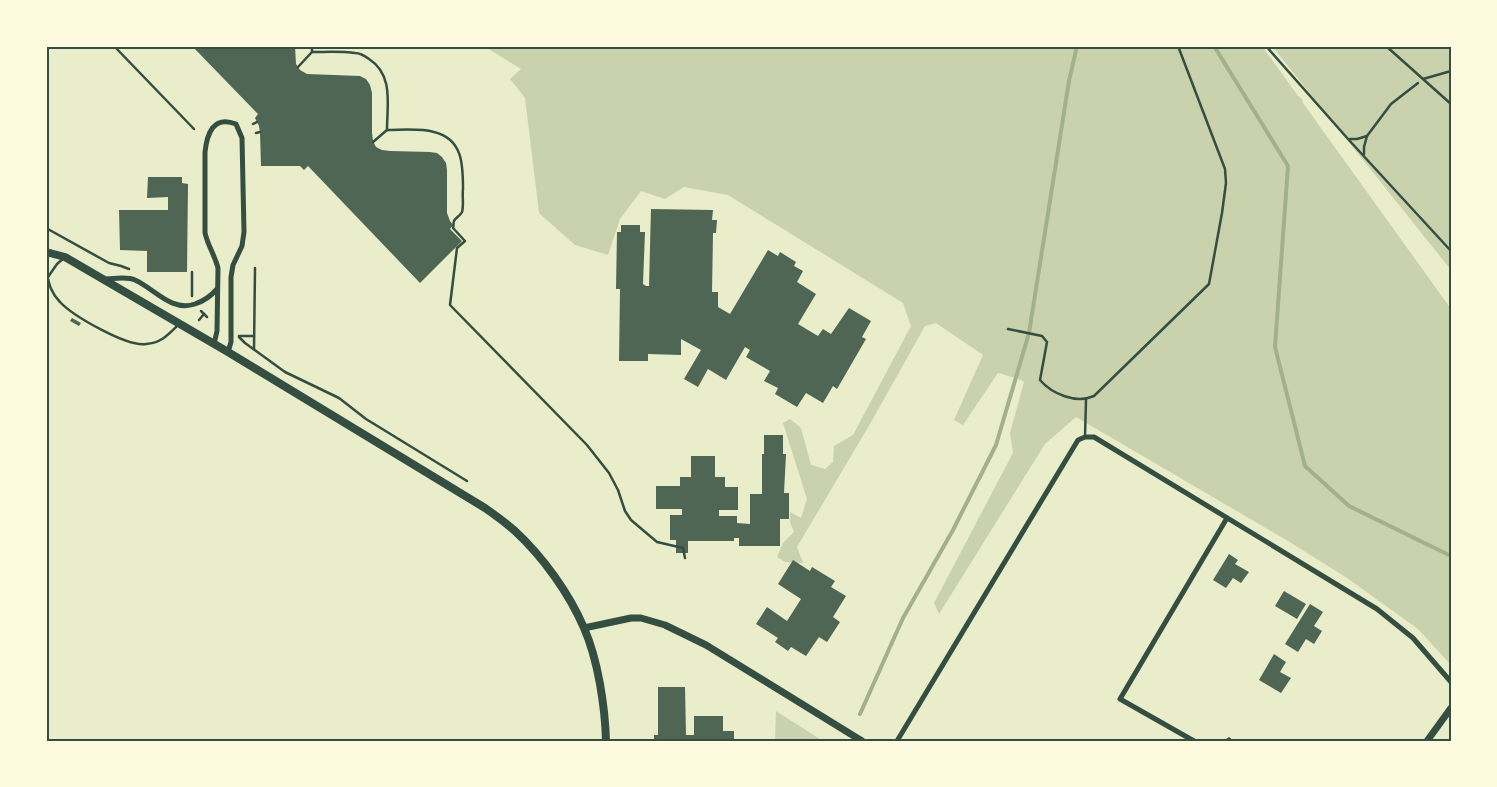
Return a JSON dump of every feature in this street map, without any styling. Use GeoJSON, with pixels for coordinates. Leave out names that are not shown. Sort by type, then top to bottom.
{"type":"FeatureCollection","features":[{"type":"Feature","properties":{"kind":"main road"},"geometry":{"type":"LineString","coordinates":[[46,252],[65,257],[228,352],[492,514],[515,532],[545,564],[566,594],[584,628],[598,675],[605,718],[606,741]]}},
{"type":"Feature","properties":{"kind":"street"},"geometry":{"type":"LineString","coordinates":[[214,344],[216,338],[218,268],[208,246],[205,233],[205,152],[206,140],[214,125],[228,121],[236,124],[242,138],[244,223],[243,241],[232,265],[231,342],[228,352]]}},
{"type":"Feature","properties":{"kind":"street"},"geometry":{"type":"LineString","coordinates":[[101,279],[136,280],[172,303],[185,307],[200,303],[218,289]]}},
{"type":"Feature","properties":{"kind":"street"},"geometry":{"type":"LineString","coordinates":[[897,741],[1078,440],[1085,436],[1094,437],[1377,609],[1413,638],[1451,682]]}},
{"type":"Feature","properties":{"kind":"street"},"geometry":{"type":"LineString","coordinates":[[1194,741],[1120,699],[1227,518]]}},
{"type":"Feature","properties":{"kind":"street"},"geometry":{"type":"LineString","coordinates":[[584,628],[631,618],[641,618],[665,625],[706,646],[862,741]]}},
{"type":"Feature","properties":{"kind":"street"},"geometry":{"type":"LineString","coordinates":[[1427,741],[1451,708]]}},
{"type":"Feature","properties":{"kind":"lane"},"geometry":{"type":"LineString","coordinates":[[1008,329],[1042,336],[1046,342],[1040,380],[1047,388],[1075,400],[1086,400],[1094,396],[1209,284],[1224,198],[1225,169],[1178,46]]}},
{"type":"Feature","properties":{"kind":"lane"},"geometry":{"type":"LineString","coordinates":[[1386,46],[1451,104]]}},
{"type":"Feature","properties":{"kind":"lane"},"geometry":{"type":"LineString","coordinates":[[1424,79],[1451,71]]}},
{"type":"Feature","properties":{"kind":"lane"},"geometry":{"type":"LineString","coordinates":[[48,277],[57,264],[65,257]]}},
{"type":"Feature","properties":{"kind":"lane"},"geometry":{"type":"LineString","coordinates":[[46,270],[49,286],[60,302],[86,320],[127,341],[144,345],[164,340],[179,324]]}},
{"type":"Feature","properties":{"kind":"lane"},"geometry":{"type":"LineString","coordinates":[[1085,436],[1086,400]]}},
{"type":"Feature","properties":{"kind":"path"},"geometry":{"type":"LineString","coordinates":[[114,46],[194,129]]}},
{"type":"Feature","properties":{"kind":"path"},"geometry":{"type":"LineString","coordinates":[[298,66],[312,52],[312,46]]}},
{"type":"Feature","properties":{"kind":"path"},"geometry":{"type":"LineString","coordinates":[[1266,46],[1451,251]]}},
{"type":"Feature","properties":{"kind":"path"},"geometry":{"type":"LineString","coordinates":[[312,52],[356,53],[373,61],[380,68],[386,77],[388,87],[387,130]]}},
{"type":"Feature","properties":{"kind":"path"},"geometry":{"type":"LineString","coordinates":[[1365,155],[1364,148],[1367,136],[1391,104],[1424,79]]}},
{"type":"Feature","properties":{"kind":"path"},"geometry":{"type":"LineString","coordinates":[[253,124],[257,122]]}},
{"type":"Feature","properties":{"kind":"path"},"geometry":{"type":"LineString","coordinates":[[373,142],[387,130],[434,132],[453,143],[460,153],[463,167],[462,211],[454,222],[453,228],[465,241],[457,248],[450,305],[587,445],[609,473],[618,490],[625,511],[631,520],[657,542],[682,548],[685,558]]}},
{"type":"Feature","properties":{"kind":"path"},"geometry":{"type":"LineString","coordinates":[[256,133],[260,132]]}},
{"type":"Feature","properties":{"kind":"path"},"geometry":{"type":"LineString","coordinates":[[1348,139],[1367,136]]}},
{"type":"Feature","properties":{"kind":"path"},"geometry":{"type":"LineString","coordinates":[[46,228],[109,263],[134,272]]}},
{"type":"Feature","properties":{"kind":"path"},"geometry":{"type":"LineString","coordinates":[[254,349],[255,268]]}},
{"type":"Feature","properties":{"kind":"path"},"geometry":{"type":"LineString","coordinates":[[186,299],[192,299],[192,272]]}},
{"type":"Feature","properties":{"kind":"path"},"geometry":{"type":"LineString","coordinates":[[201,311],[207,317]]}},
{"type":"Feature","properties":{"kind":"path"},"geometry":{"type":"LineString","coordinates":[[199,320],[204,314]]}},
{"type":"Feature","properties":{"kind":"path"},"geometry":{"type":"LineString","coordinates":[[254,336],[238,336],[285,372],[339,398],[366,419],[467,481]]}},
{"type":"Feature","properties":{"kind":"green space"},"geometry":{"type":"Polygon","coordinates":[[[484,46],[1262,46],[1302,99],[1451,309],[1451,665],[1418,629],[1347,578],[1288,541],[1076,417],[1045,444],[939,614],[934,603],[1013,453],[1010,433],[1024,382],[998,373],[963,425],[954,420],[983,355],[936,323],[925,326],[870,424],[797,547],[803,563],[785,562],[777,557],[783,543],[794,532],[790,522],[790,512],[801,518],[807,499],[783,423],[790,419],[801,428],[811,465],[825,469],[833,462],[834,446],[853,435],[911,326],[903,303],[728,195],[684,187],[665,199],[641,191],[620,219],[608,255],[575,245],[539,213],[525,98],[510,79],[521,69],[484,46]]]}},
{"type":"Feature","properties":{"kind":"green space"},"geometry":{"type":"Polygon","coordinates":[[[1272,46],[1451,46],[1451,270],[1272,46]]]}},
{"type":"Feature","properties":{"kind":"green space"},"geometry":{"type":"Polygon","coordinates":[[[776,711],[823,741],[775,741],[776,711]]]}},
{"type":"Feature","properties":{"kind":"building"},"geometry":{"type":"Polygon","coordinates":[[[192,46],[295,46],[296,64],[300,70],[307,74],[360,76],[366,79],[372,93],[372,133],[376,147],[390,151],[437,153],[442,157],[446,163],[447,170],[447,213],[453,225],[450,229],[462,241],[420,283],[308,166],[304,170],[300,166],[261,166],[260,132],[255,118],[258,114],[192,46]]]}},
{"type":"Feature","properties":{"kind":"building"},"geometry":{"type":"Polygon","coordinates":[[[148,177],[182,177],[182,183],[188,184],[187,272],[147,272],[147,251],[120,250],[119,210],[168,210],[168,197],[147,198],[148,177]]]}},
{"type":"Feature","properties":{"kind":"building"},"geometry":{"type":"Polygon","coordinates":[[[651,209],[713,210],[712,220],[717,220],[716,233],[713,233],[712,292],[718,292],[718,307],[730,314],[768,250],[778,256],[780,252],[796,262],[794,266],[803,271],[797,282],[816,294],[798,324],[818,336],[823,329],[831,334],[849,308],[871,321],[862,337],[866,339],[837,389],[833,386],[823,403],[806,393],[797,407],[775,394],[778,388],[764,381],[770,371],[746,357],[750,350],[745,347],[726,380],[708,369],[698,387],[684,379],[701,350],[681,339],[681,355],[648,354],[648,361],[619,361],[620,289],[616,289],[617,232],[621,232],[621,225],[640,225],[640,232],[645,232],[643,284],[649,286],[651,209]]]}},
{"type":"Feature","properties":{"kind":"building"},"geometry":{"type":"Polygon","coordinates":[[[72,318],[81,323],[79,326],[70,321],[72,318]]]}},
{"type":"Feature","properties":{"kind":"building"},"geometry":{"type":"Polygon","coordinates":[[[764,435],[783,435],[783,454],[786,454],[784,493],[789,493],[789,519],[780,519],[780,546],[739,546],[739,538],[734,538],[734,541],[688,541],[688,553],[676,553],[676,540],[670,540],[670,515],[682,515],[682,509],[656,509],[656,486],[680,486],[680,477],[691,477],[691,456],[715,456],[715,477],[725,477],[725,487],[738,487],[738,510],[719,510],[719,516],[737,516],[737,523],[750,524],[750,494],[762,494],[764,435]]]}},
{"type":"Feature","properties":{"kind":"building"},"geometry":{"type":"Polygon","coordinates":[[[1229,554],[1238,560],[1235,564],[1249,572],[1241,583],[1233,578],[1226,588],[1213,580],[1229,554]]]}},
{"type":"Feature","properties":{"kind":"building"},"geometry":{"type":"Polygon","coordinates":[[[793,560],[810,571],[812,567],[835,581],[831,587],[846,596],[833,617],[840,622],[827,642],[819,637],[806,656],[791,647],[788,651],[775,642],[778,638],[756,624],[767,607],[787,621],[801,599],[778,584],[793,560]]]}},
{"type":"Feature","properties":{"kind":"building"},"geometry":{"type":"Polygon","coordinates":[[[1284,591],[1306,604],[1297,619],[1275,606],[1284,591]]]}},
{"type":"Feature","properties":{"kind":"building"},"geometry":{"type":"Polygon","coordinates":[[[1310,604],[1323,612],[1314,626],[1322,631],[1314,644],[1306,639],[1298,652],[1285,644],[1310,604]]]}},
{"type":"Feature","properties":{"kind":"building"},"geometry":{"type":"Polygon","coordinates":[[[1274,654],[1286,662],[1280,672],[1291,678],[1281,693],[1259,680],[1274,654]]]}},
{"type":"Feature","properties":{"kind":"building"},"geometry":{"type":"Polygon","coordinates":[[[658,687],[685,687],[686,735],[694,735],[694,716],[723,716],[723,731],[734,731],[734,741],[654,741],[654,735],[658,735],[658,687]]]}},
{"type":"Feature","properties":{"kind":"waterway"},"geometry":{"type":"LineString","coordinates":[[860,714],[903,618],[953,530],[996,445],[1029,333],[1069,81],[1077,46]]}},
{"type":"Feature","properties":{"kind":"waterway"},"geometry":{"type":"LineString","coordinates":[[1214,46],[1288,166],[1275,347],[1305,466],[1349,506],[1451,556]]}}]}
